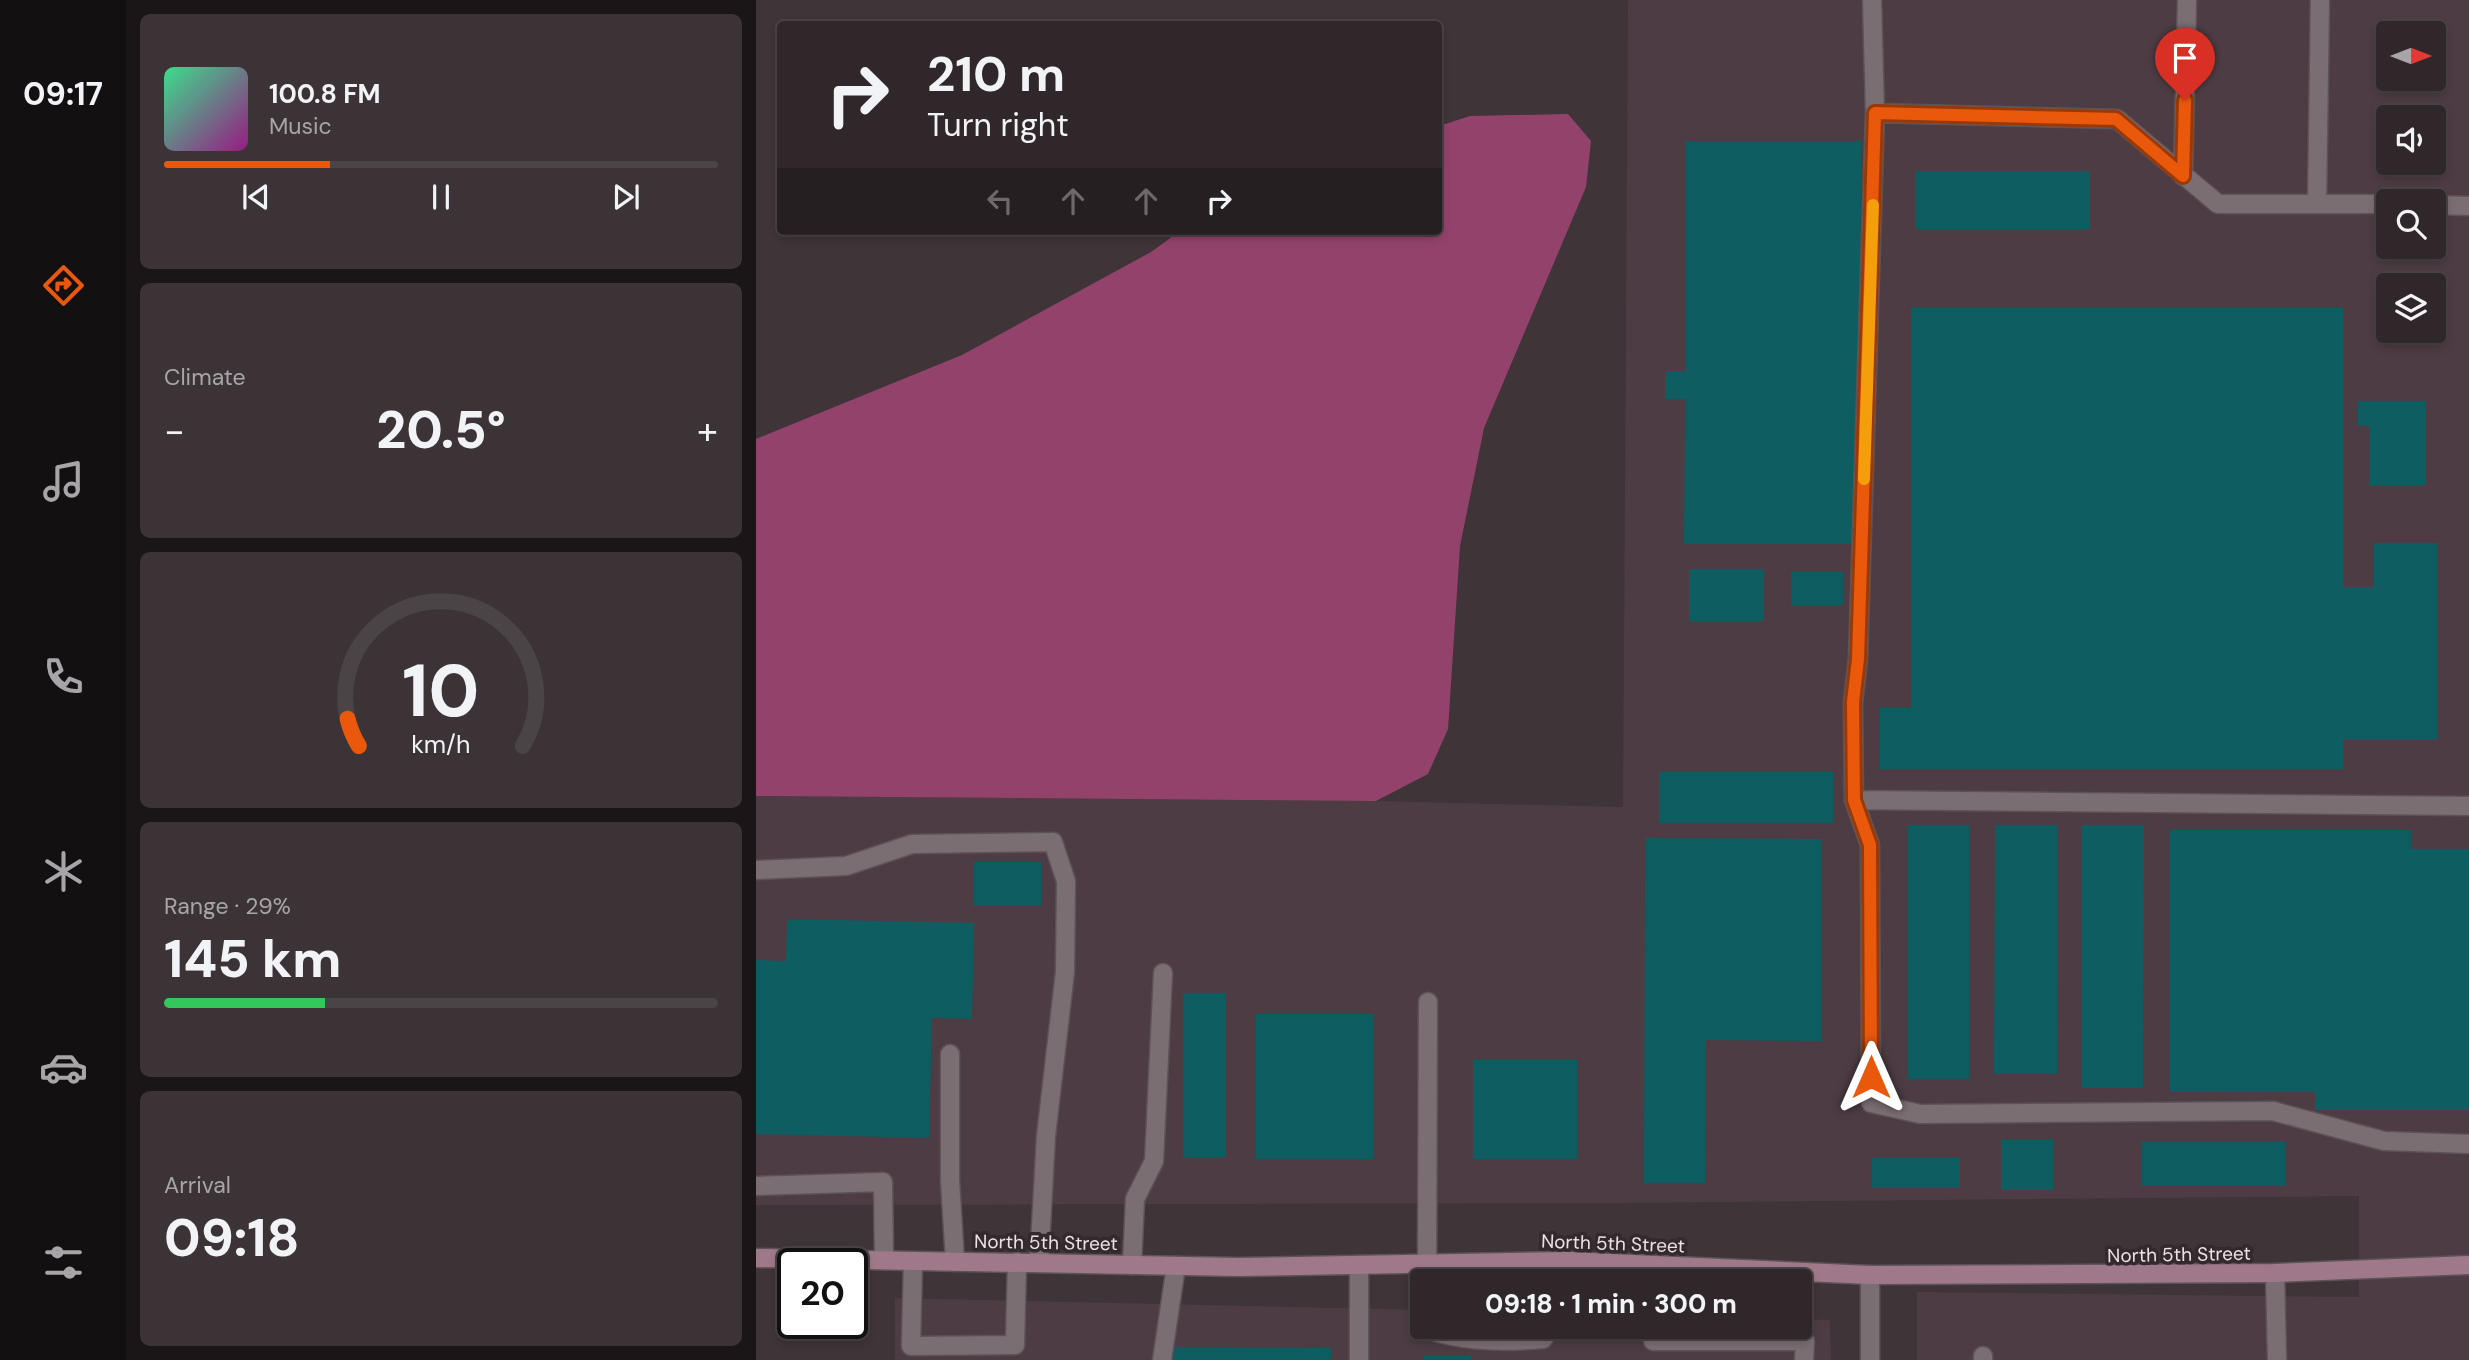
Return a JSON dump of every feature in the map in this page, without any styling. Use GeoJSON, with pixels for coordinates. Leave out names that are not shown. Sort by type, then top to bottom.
{"type":"FeatureCollection","features":[{"type":"Feature","properties":{"kind":"street"},"geometry":{"type":"LineString","coordinates":[[1872,0],[1875,113],[1858,659],[1853,702],[1854,800],[1870,845],[1871,1103],[1920,1114],[2273,1111],[2384,1141],[2469,1144]]}},
{"type":"Feature","properties":{"kind":"street"},"geometry":{"type":"LineString","coordinates":[[2183,176],[2187,0]]}},
{"type":"Feature","properties":{"kind":"street"},"geometry":{"type":"LineString","coordinates":[[2317,203],[2320,0]]}},
{"type":"Feature","properties":{"kind":"street"},"geometry":{"type":"LineString","coordinates":[[1875,113],[2116,119],[2218,204],[2376,204]]}},
{"type":"Feature","properties":{"kind":"street"},"geometry":{"type":"LineString","coordinates":[[2446,205],[2469,205]]}},
{"type":"Feature","properties":{"kind":"street"},"geometry":{"type":"LineString","coordinates":[[1854,800],[2469,806]]}},
{"type":"Feature","properties":{"kind":"street"},"geometry":{"type":"LineString","coordinates":[[756,870],[846,866],[912,845],[1053,842],[1066,881],[1065,972],[1046,1136],[1039,1263]]}},
{"type":"Feature","properties":{"kind":"street"},"geometry":{"type":"LineString","coordinates":[[1132,1265],[1135,1199],[1154,1161],[1163,973]]}},
{"type":"Feature","properties":{"kind":"street"},"geometry":{"type":"LineString","coordinates":[[1428,1002],[1428,1269]]}},
{"type":"Feature","properties":{"kind":"street"},"geometry":{"type":"LineString","coordinates":[[950,1054],[950,1180],[956,1262]]}},
{"type":"Feature","properties":{"kind":"street"},"geometry":{"type":"LineString","coordinates":[[756,1185],[883,1182],[884,1260]]}},
{"type":"Feature","properties":{"kind":"street","name":"North 5th Street"},"geometry":{"type":"LineString","coordinates":[[756,1258],[1176,1266],[1359,1265],[1410,1270]]}},
{"type":"Feature","properties":{"kind":"street"},"geometry":{"type":"LineString","coordinates":[[913,1261],[911,1346],[1015,1345],[1017,1262]]}},
{"type":"Feature","properties":{"kind":"street"},"geometry":{"type":"LineString","coordinates":[[1565,1269],[1567,1261]]}},
{"type":"Feature","properties":{"kind":"street","name":"North 5th Street"},"geometry":{"type":"LineString","coordinates":[[1466,1269],[1567,1261],[1625,1269]]}},
{"type":"Feature","properties":{"kind":"street"},"geometry":{"type":"LineString","coordinates":[[1359,1265],[1359,1360]]}},
{"type":"Feature","properties":{"kind":"street","name":"North 5th Street"},"geometry":{"type":"LineString","coordinates":[[1812,1274],[2275,1273],[2469,1265]]}},
{"type":"Feature","properties":{"kind":"street"},"geometry":{"type":"LineString","coordinates":[[1162,1360],[1176,1266]]}},
{"type":"Feature","properties":{"kind":"street"},"geometry":{"type":"LineString","coordinates":[[2275,1273],[2277,1360]]}},
{"type":"Feature","properties":{"kind":"street"},"geometry":{"type":"LineString","coordinates":[[1870,1275],[1870,1360]]}},
{"type":"Feature","properties":{"kind":"street"},"geometry":{"type":"LineString","coordinates":[[1472,1339],[1503,1342],[1543,1339]]}},
{"type":"Feature","properties":{"kind":"street"},"geometry":{"type":"LineString","coordinates":[[1653,1339],[1805,1341],[1804,1360]]}},
{"type":"Feature","properties":{"kind":"shaded area"},"geometry":{"type":"Polygon","coordinates":[[[1628,0],[2469,0],[2469,1360],[1917,1360],[1917,1292],[2359,1297],[2359,1196],[1621,1203],[756,1205],[756,796],[1377,801],[1623,807],[1628,0]]]}},
{"type":"Feature","properties":{"kind":"shaded area"},"geometry":{"type":"Polygon","coordinates":[[[1568,114],[1591,141],[1586,187],[1484,428],[1460,546],[1448,729],[1428,774],[1376,801],[756,796],[756,439],[962,355],[1151,252],[1174,235],[1442,235],[1442,125],[1470,116],[1568,114]]]}},
{"type":"Feature","properties":{"kind":"shaded area"},"geometry":{"type":"Polygon","coordinates":[[[895,1298],[1410,1310],[1410,1339],[1812,1339],[1812,1319],[1830,1320],[1831,1360],[895,1360],[895,1298]]]}},
{"type":"Feature","properties":{"kind":"building"},"geometry":{"type":"Polygon","coordinates":[[[1685,141],[1861,141],[1860,544],[1684,544],[1685,399],[1665,399],[1665,371],[1685,371],[1685,141]]]}},
{"type":"Feature","properties":{"kind":"building"},"geometry":{"type":"Polygon","coordinates":[[[1915,171],[2090,171],[2090,229],[1915,229],[1915,171]]]}},
{"type":"Feature","properties":{"kind":"building"},"geometry":{"type":"Polygon","coordinates":[[[1911,308],[2343,308],[2343,587],[2374,587],[2374,543],[2437,543],[2437,740],[2343,740],[2343,769],[1880,769],[1880,708],[1911,708],[1911,308]]]}},
{"type":"Feature","properties":{"kind":"building"},"geometry":{"type":"Polygon","coordinates":[[[2358,401],[2426,401],[2426,485],[2370,485],[2370,426],[2358,426],[2358,401]]]}},
{"type":"Feature","properties":{"kind":"building"},"geometry":{"type":"Polygon","coordinates":[[[1689,569],[1764,569],[1764,621],[1689,621],[1689,569]]]}},
{"type":"Feature","properties":{"kind":"building"},"geometry":{"type":"Polygon","coordinates":[[[1791,572],[1843,572],[1843,605],[1791,605],[1791,572]]]}},
{"type":"Feature","properties":{"kind":"building"},"geometry":{"type":"Polygon","coordinates":[[[1659,772],[1833,772],[1833,823],[1659,823],[1659,772]]]}},
{"type":"Feature","properties":{"kind":"building"},"geometry":{"type":"Polygon","coordinates":[[[1908,825],[1969,825],[1969,1079],[1908,1079],[1908,825]]]}},
{"type":"Feature","properties":{"kind":"building"},"geometry":{"type":"Polygon","coordinates":[[[1995,825],[2058,825],[2057,1074],[1994,1074],[1995,825]]]}},
{"type":"Feature","properties":{"kind":"building"},"geometry":{"type":"Polygon","coordinates":[[[2082,825],[2144,825],[2143,1088],[2082,1088],[2082,825]]]}},
{"type":"Feature","properties":{"kind":"building"},"geometry":{"type":"Polygon","coordinates":[[[2170,830],[2411,830],[2411,849],[2469,849],[2469,1110],[2315,1110],[2315,1092],[2170,1092],[2170,830]]]}},
{"type":"Feature","properties":{"kind":"building"},"geometry":{"type":"Polygon","coordinates":[[[1645,838],[1821,839],[1821,1041],[1706,1040],[1705,1183],[1644,1183],[1645,838]]]}},
{"type":"Feature","properties":{"kind":"building"},"geometry":{"type":"Polygon","coordinates":[[[973,862],[1041,862],[1041,906],[973,906],[973,862]]]}},
{"type":"Feature","properties":{"kind":"building"},"geometry":{"type":"Polygon","coordinates":[[[787,919],[974,923],[972,1019],[932,1018],[929,1138],[756,1134],[756,960],[786,961],[787,919]]]}},
{"type":"Feature","properties":{"kind":"building"},"geometry":{"type":"Polygon","coordinates":[[[1183,993],[1226,993],[1226,1157],[1183,1157],[1183,993]]]}},
{"type":"Feature","properties":{"kind":"building"},"geometry":{"type":"Polygon","coordinates":[[[1256,1014],[1373,1014],[1373,1159],[1256,1159],[1256,1014]]]}},
{"type":"Feature","properties":{"kind":"building"},"geometry":{"type":"Polygon","coordinates":[[[1473,1060],[1577,1060],[1577,1159],[1473,1159],[1473,1060]]]}},
{"type":"Feature","properties":{"kind":"building"},"geometry":{"type":"Polygon","coordinates":[[[2001,1140],[2053,1140],[2053,1190],[2001,1190],[2001,1140]]]}},
{"type":"Feature","properties":{"kind":"building"},"geometry":{"type":"Polygon","coordinates":[[[2141,1141],[2285,1141],[2285,1186],[2141,1186],[2141,1141]]]}},
{"type":"Feature","properties":{"kind":"building"},"geometry":{"type":"Polygon","coordinates":[[[1872,1157],[1960,1157],[1960,1188],[1872,1188],[1872,1157]]]}},
{"type":"Feature","properties":{"kind":"building"},"geometry":{"type":"Polygon","coordinates":[[[1172,1347],[1331,1348],[1331,1360],[1172,1360],[1172,1347]]]}},
{"type":"Feature","properties":{"kind":"building"},"geometry":{"type":"Polygon","coordinates":[[[1424,1356],[1471,1356],[1471,1360],[1424,1360],[1424,1356]]]}},
{"type":"Feature","properties":{"kind":"slow traffic"},"geometry":{"type":"LineString","coordinates":[[1864,479],[1873,205]]}},
{"type":"Feature","properties":{"kind":"route"},"geometry":{"type":"LineString","coordinates":[[1871,1077],[1870,845],[1854,800],[1853,702],[1858,659],[1875,113],[2116,119],[2183,176],[2185,100]]}}]}
